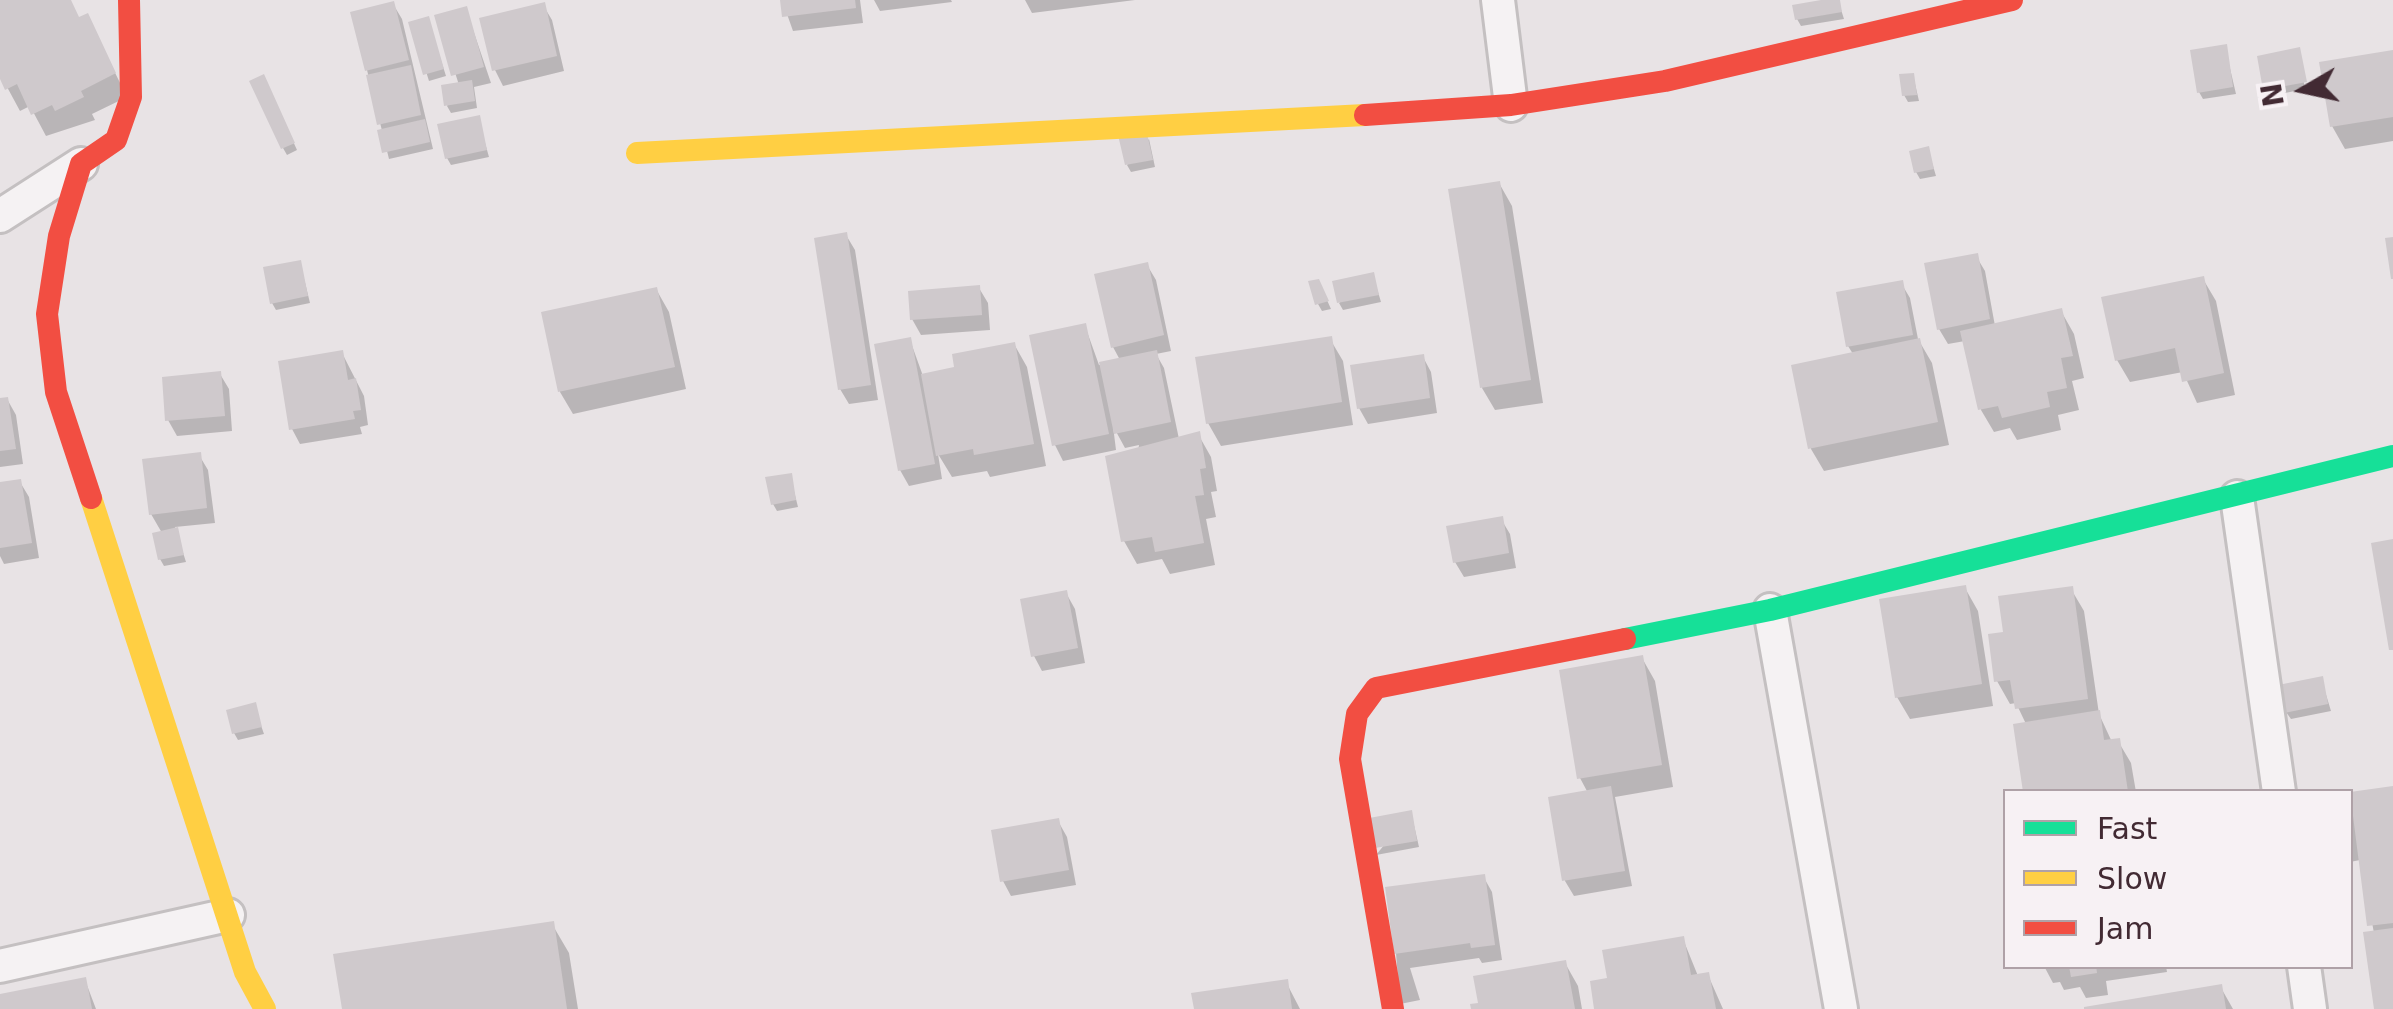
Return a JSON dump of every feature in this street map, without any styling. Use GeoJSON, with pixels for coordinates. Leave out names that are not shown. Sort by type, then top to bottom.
{"type":"FeatureCollection","features":[{"type":"Feature","properties":{"kind":"street"},"geometry":{"type":"LineString","coordinates":[[0,216],[116,140],[131,97],[129,0]]}},
{"type":"Feature","properties":{"kind":"street"},"geometry":{"type":"LineString","coordinates":[[1498,0],[1512,105]]}},
{"type":"Feature","properties":{"kind":"street"},"geometry":{"type":"LineString","coordinates":[[637,152],[1240,124],[1512,105],[1665,80],[2012,0]]}},
{"type":"Feature","properties":{"kind":"street"},"geometry":{"type":"LineString","coordinates":[[81,164],[59,236],[47,314],[56,392],[245,972],[265,1009]]}},
{"type":"Feature","properties":{"kind":"street"},"geometry":{"type":"LineString","coordinates":[[1393,1009],[1350,759],[1356,714],[1376,688],[1770,610],[2393,456]]}},
{"type":"Feature","properties":{"kind":"street"},"geometry":{"type":"LineString","coordinates":[[2236,497],[2279,789]]}},
{"type":"Feature","properties":{"kind":"street"},"geometry":{"type":"LineString","coordinates":[[1770,610],[1840,1009]]}},
{"type":"Feature","properties":{"kind":"street"},"geometry":{"type":"LineString","coordinates":[[0,966],[228,915]]}},
{"type":"Feature","properties":{"kind":"street"},"geometry":{"type":"LineString","coordinates":[[2304,969],[2310,1009]]}},
{"type":"Feature","properties":{"kind":"building"},"geometry":{"type":"Polygon","coordinates":[[[0,0],[71,0],[79,17],[88,13],[116,73],[81,91],[84,97],[55,111],[52,105],[31,115],[17,84],[5,90],[0,79],[0,0]]]}},
{"type":"Feature","properties":{"kind":"building"},"geometry":{"type":"Polygon","coordinates":[[[780,0],[855,0],[856,8],[782,17],[780,0]]]}},
{"type":"Feature","properties":{"kind":"building"},"geometry":{"type":"Polygon","coordinates":[[[1840,0],[1842,12],[1795,20],[1792,5],[1840,0]]]}},
{"type":"Feature","properties":{"kind":"building"},"geometry":{"type":"Polygon","coordinates":[[[394,1],[409,60],[365,71],[350,12],[394,1]]]}},
{"type":"Feature","properties":{"kind":"building"},"geometry":{"type":"Polygon","coordinates":[[[545,2],[557,56],[492,71],[479,18],[545,2]]]}},
{"type":"Feature","properties":{"kind":"building"},"geometry":{"type":"Polygon","coordinates":[[[467,6],[484,67],[451,76],[434,15],[467,6]]]}},
{"type":"Feature","properties":{"kind":"building"},"geometry":{"type":"Polygon","coordinates":[[[429,16],[444,69],[423,75],[408,22],[429,16]]]}},
{"type":"Feature","properties":{"kind":"building"},"geometry":{"type":"Polygon","coordinates":[[[2227,44],[2233,87],[2197,93],[2190,50],[2227,44]]]}},
{"type":"Feature","properties":{"kind":"building"},"geometry":{"type":"Polygon","coordinates":[[[2300,47],[2307,82],[2263,90],[2257,56],[2300,47]]]}},
{"type":"Feature","properties":{"kind":"building"},"geometry":{"type":"Polygon","coordinates":[[[2393,50],[2393,117],[2330,127],[2319,62],[2393,50]]]}},
{"type":"Feature","properties":{"kind":"building"},"geometry":{"type":"Polygon","coordinates":[[[411,65],[421,115],[377,125],[366,75],[411,65]]]}},
{"type":"Feature","properties":{"kind":"building"},"geometry":{"type":"Polygon","coordinates":[[[1914,73],[1917,95],[1902,96],[1899,74],[1914,73]]]}},
{"type":"Feature","properties":{"kind":"building"},"geometry":{"type":"Polygon","coordinates":[[[264,74],[295,143],[281,149],[249,81],[264,74]]]}},
{"type":"Feature","properties":{"kind":"building"},"geometry":{"type":"Polygon","coordinates":[[[472,80],[475,101],[444,106],[441,85],[472,80]]]}},
{"type":"Feature","properties":{"kind":"building"},"geometry":{"type":"Polygon","coordinates":[[[480,115],[487,150],[445,159],[437,124],[480,115]]]}},
{"type":"Feature","properties":{"kind":"building"},"geometry":{"type":"Polygon","coordinates":[[[425,119],[430,142],[382,153],[377,130],[425,119]]]}},
{"type":"Feature","properties":{"kind":"building"},"geometry":{"type":"Polygon","coordinates":[[[1146,129],[1153,160],[1125,165],[1118,135],[1146,129]]]}},
{"type":"Feature","properties":{"kind":"building"},"geometry":{"type":"Polygon","coordinates":[[[1929,146],[1934,169],[1914,173],[1909,151],[1929,146]]]}},
{"type":"Feature","properties":{"kind":"building"},"geometry":{"type":"Polygon","coordinates":[[[1500,181],[1531,380],[1480,388],[1448,189],[1500,181]]]}},
{"type":"Feature","properties":{"kind":"building"},"geometry":{"type":"Polygon","coordinates":[[[847,232],[871,385],[838,390],[814,238],[847,232]]]}},
{"type":"Feature","properties":{"kind":"building"},"geometry":{"type":"Polygon","coordinates":[[[2393,237],[2393,279],[2391,279],[2385,238],[2393,237]]]}},
{"type":"Feature","properties":{"kind":"building"},"geometry":{"type":"Polygon","coordinates":[[[1978,253],[1990,319],[1937,330],[1924,263],[1978,253]]]}},
{"type":"Feature","properties":{"kind":"building"},"geometry":{"type":"Polygon","coordinates":[[[301,260],[308,296],[270,304],[263,267],[301,260]]]}},
{"type":"Feature","properties":{"kind":"building"},"geometry":{"type":"Polygon","coordinates":[[[1148,262],[1164,335],[1111,348],[1094,274],[1148,262]]]}},
{"type":"Feature","properties":{"kind":"building"},"geometry":{"type":"Polygon","coordinates":[[[1374,272],[1379,295],[1337,303],[1332,281],[1374,272]]]}},
{"type":"Feature","properties":{"kind":"building"},"geometry":{"type":"Polygon","coordinates":[[[2204,276],[2224,373],[2182,382],[2175,348],[2115,361],[2101,297],[2204,276]]]}},
{"type":"Feature","properties":{"kind":"building"},"geometry":{"type":"Polygon","coordinates":[[[1319,279],[1329,301],[1315,305],[1308,281],[1319,279]]]}},
{"type":"Feature","properties":{"kind":"building"},"geometry":{"type":"Polygon","coordinates":[[[1903,280],[1913,335],[1846,347],[1836,292],[1903,280]]]}},
{"type":"Feature","properties":{"kind":"building"},"geometry":{"type":"Polygon","coordinates":[[[980,285],[982,315],[910,320],[908,291],[980,285]]]}},
{"type":"Feature","properties":{"kind":"building"},"geometry":{"type":"Polygon","coordinates":[[[657,287],[675,367],[558,392],[541,312],[657,287]]]}},
{"type":"Feature","properties":{"kind":"building"},"geometry":{"type":"Polygon","coordinates":[[[2062,308],[2073,356],[2061,358],[2067,388],[2047,392],[2050,407],[2002,418],[1998,406],[1978,410],[1960,331],[2062,308]]]}},
{"type":"Feature","properties":{"kind":"building"},"geometry":{"type":"Polygon","coordinates":[[[1086,323],[1109,434],[1052,446],[1029,335],[1086,323]]]}},
{"type":"Feature","properties":{"kind":"building"},"geometry":{"type":"Polygon","coordinates":[[[1332,336],[1342,402],[1206,424],[1195,357],[1332,336]]]}},
{"type":"Feature","properties":{"kind":"building"},"geometry":{"type":"Polygon","coordinates":[[[911,337],[935,464],[898,471],[874,344],[911,337]]]}},
{"type":"Feature","properties":{"kind":"building"},"geometry":{"type":"Polygon","coordinates":[[[1920,338],[1938,422],[1808,449],[1791,365],[1920,338]]]}},
{"type":"Feature","properties":{"kind":"building"},"geometry":{"type":"Polygon","coordinates":[[[1015,342],[1034,444],[974,455],[973,449],[936,456],[921,374],[954,367],[952,354],[1015,342]]]}},
{"type":"Feature","properties":{"kind":"building"},"geometry":{"type":"Polygon","coordinates":[[[343,350],[348,380],[356,378],[361,410],[353,411],[355,419],[289,430],[278,361],[343,350]]]}},
{"type":"Feature","properties":{"kind":"building"},"geometry":{"type":"Polygon","coordinates":[[[1157,350],[1171,422],[1114,434],[1099,362],[1157,350]]]}},
{"type":"Feature","properties":{"kind":"building"},"geometry":{"type":"Polygon","coordinates":[[[1424,354],[1430,398],[1357,409],[1350,365],[1424,354]]]}},
{"type":"Feature","properties":{"kind":"building"},"geometry":{"type":"Polygon","coordinates":[[[221,371],[225,416],[165,421],[162,377],[221,371]]]}},
{"type":"Feature","properties":{"kind":"building"},"geometry":{"type":"Polygon","coordinates":[[[8,397],[16,449],[0,451],[0,398],[8,397]]]}},
{"type":"Feature","properties":{"kind":"building"},"geometry":{"type":"Polygon","coordinates":[[[1200,431],[1206,468],[1200,469],[1204,495],[1195,496],[1204,543],[1155,552],[1152,537],[1121,542],[1105,456],[1200,431]]]}},
{"type":"Feature","properties":{"kind":"building"},"geometry":{"type":"Polygon","coordinates":[[[201,452],[207,508],[149,515],[142,459],[201,452]]]}},
{"type":"Feature","properties":{"kind":"building"},"geometry":{"type":"Polygon","coordinates":[[[792,473],[796,500],[771,505],[765,477],[792,473]]]}},
{"type":"Feature","properties":{"kind":"building"},"geometry":{"type":"Polygon","coordinates":[[[21,479],[32,543],[0,548],[0,482],[21,479]]]}},
{"type":"Feature","properties":{"kind":"building"},"geometry":{"type":"Polygon","coordinates":[[[1503,516],[1509,553],[1453,563],[1446,526],[1503,516]]]}},
{"type":"Feature","properties":{"kind":"building"},"geometry":{"type":"Polygon","coordinates":[[[178,527],[184,555],[158,560],[152,533],[178,527]]]}},
{"type":"Feature","properties":{"kind":"building"},"geometry":{"type":"Polygon","coordinates":[[[2393,539],[2393,650],[2389,650],[2371,543],[2393,539]]]}},
{"type":"Feature","properties":{"kind":"building"},"geometry":{"type":"Polygon","coordinates":[[[1966,585],[1982,684],[1895,698],[1879,599],[1966,585]]]}},
{"type":"Feature","properties":{"kind":"building"},"geometry":{"type":"Polygon","coordinates":[[[2073,586],[2088,699],[2015,709],[2010,680],[1994,682],[1988,634],[2003,632],[1998,596],[2073,586]]]}},
{"type":"Feature","properties":{"kind":"building"},"geometry":{"type":"Polygon","coordinates":[[[1067,590],[1078,648],[1031,657],[1020,599],[1067,590]]]}},
{"type":"Feature","properties":{"kind":"building"},"geometry":{"type":"Polygon","coordinates":[[[1643,655],[1662,765],[1577,779],[1559,670],[1643,655]]]}},
{"type":"Feature","properties":{"kind":"building"},"geometry":{"type":"Polygon","coordinates":[[[2323,676],[2328,704],[2284,713],[2278,685],[2323,676]]]}},
{"type":"Feature","properties":{"kind":"building"},"geometry":{"type":"Polygon","coordinates":[[[256,702],[262,727],[232,734],[226,710],[256,702]]]}},
{"type":"Feature","properties":{"kind":"building"},"geometry":{"type":"Polygon","coordinates":[[[2100,710],[2104,740],[2120,738],[2128,789],[2023,789],[2013,724],[2100,710]]]}},
{"type":"Feature","properties":{"kind":"building"},"geometry":{"type":"Polygon","coordinates":[[[1611,786],[1625,871],[1562,881],[1548,797],[1611,786]]]}},
{"type":"Feature","properties":{"kind":"building"},"geometry":{"type":"Polygon","coordinates":[[[2393,786],[2393,923],[2367,926],[2353,792],[2393,786]]]}},
{"type":"Feature","properties":{"kind":"building"},"geometry":{"type":"Polygon","coordinates":[[[1412,810],[1417,841],[1369,849],[1364,819],[1412,810]]]}},
{"type":"Feature","properties":{"kind":"building"},"geometry":{"type":"Polygon","coordinates":[[[1059,818],[1069,870],[1000,882],[991,830],[1059,818]]]}},
{"type":"Feature","properties":{"kind":"building"},"geometry":{"type":"Polygon","coordinates":[[[1485,874],[1495,945],[1471,948],[1470,943],[1394,954],[1385,887],[1485,874]]]}},
{"type":"Feature","properties":{"kind":"building"},"geometry":{"type":"Polygon","coordinates":[[[554,921],[567,1009],[342,1009],[333,954],[554,921]]]}},
{"type":"Feature","properties":{"kind":"building"},"geometry":{"type":"Polygon","coordinates":[[[2393,928],[2393,1009],[2374,1009],[2363,932],[2393,928]]]}},
{"type":"Feature","properties":{"kind":"building"},"geometry":{"type":"Polygon","coordinates":[[[1684,936],[1691,975],[1709,972],[1716,1009],[1594,1009],[1590,981],[1607,978],[1602,950],[1684,936]]]}},
{"type":"Feature","properties":{"kind":"building"},"geometry":{"type":"Polygon","coordinates":[[[1566,960],[1575,1009],[1471,1009],[1470,1004],[1478,1003],[1473,976],[1566,960]]]}},
{"type":"Feature","properties":{"kind":"building"},"geometry":{"type":"Polygon","coordinates":[[[2070,969],[2096,969],[2097,973],[2071,977],[2070,969]]]}},
{"type":"Feature","properties":{"kind":"building"},"geometry":{"type":"Polygon","coordinates":[[[86,977],[92,1009],[0,1009],[0,994],[86,977]]]}},
{"type":"Feature","properties":{"kind":"building"},"geometry":{"type":"Polygon","coordinates":[[[1288,979],[1292,1009],[1194,1009],[1191,993],[1288,979]]]}},
{"type":"Feature","properties":{"kind":"building"},"geometry":{"type":"Polygon","coordinates":[[[2222,984],[2226,1009],[2084,1009],[2084,1007],[2222,984]]]}},
{"type":"Feature","properties":{"kind":"traffic: fast"},"geometry":{"type":"LineString","coordinates":[[1625,639],[1770,610],[2393,456]]}},
{"type":"Feature","properties":{"kind":"traffic: slow"},"geometry":{"type":"LineString","coordinates":[[637,153],[1365,115]]}},
{"type":"Feature","properties":{"kind":"traffic: slow"},"geometry":{"type":"LineString","coordinates":[[91,498],[245,972],[265,1009]]}},
{"type":"Feature","properties":{"kind":"traffic: jam"},"geometry":{"type":"LineString","coordinates":[[91,498],[56,392],[47,314],[59,236],[81,164],[116,140],[131,97],[129,0]]}},
{"type":"Feature","properties":{"kind":"traffic: jam"},"geometry":{"type":"LineString","coordinates":[[1365,115],[1511,105],[1665,81],[2012,0]]}},
{"type":"Feature","properties":{"kind":"traffic: jam"},"geometry":{"type":"LineString","coordinates":[[1393,1009],[1350,759],[1357,714],[1376,688],[1625,639]]}}]}
